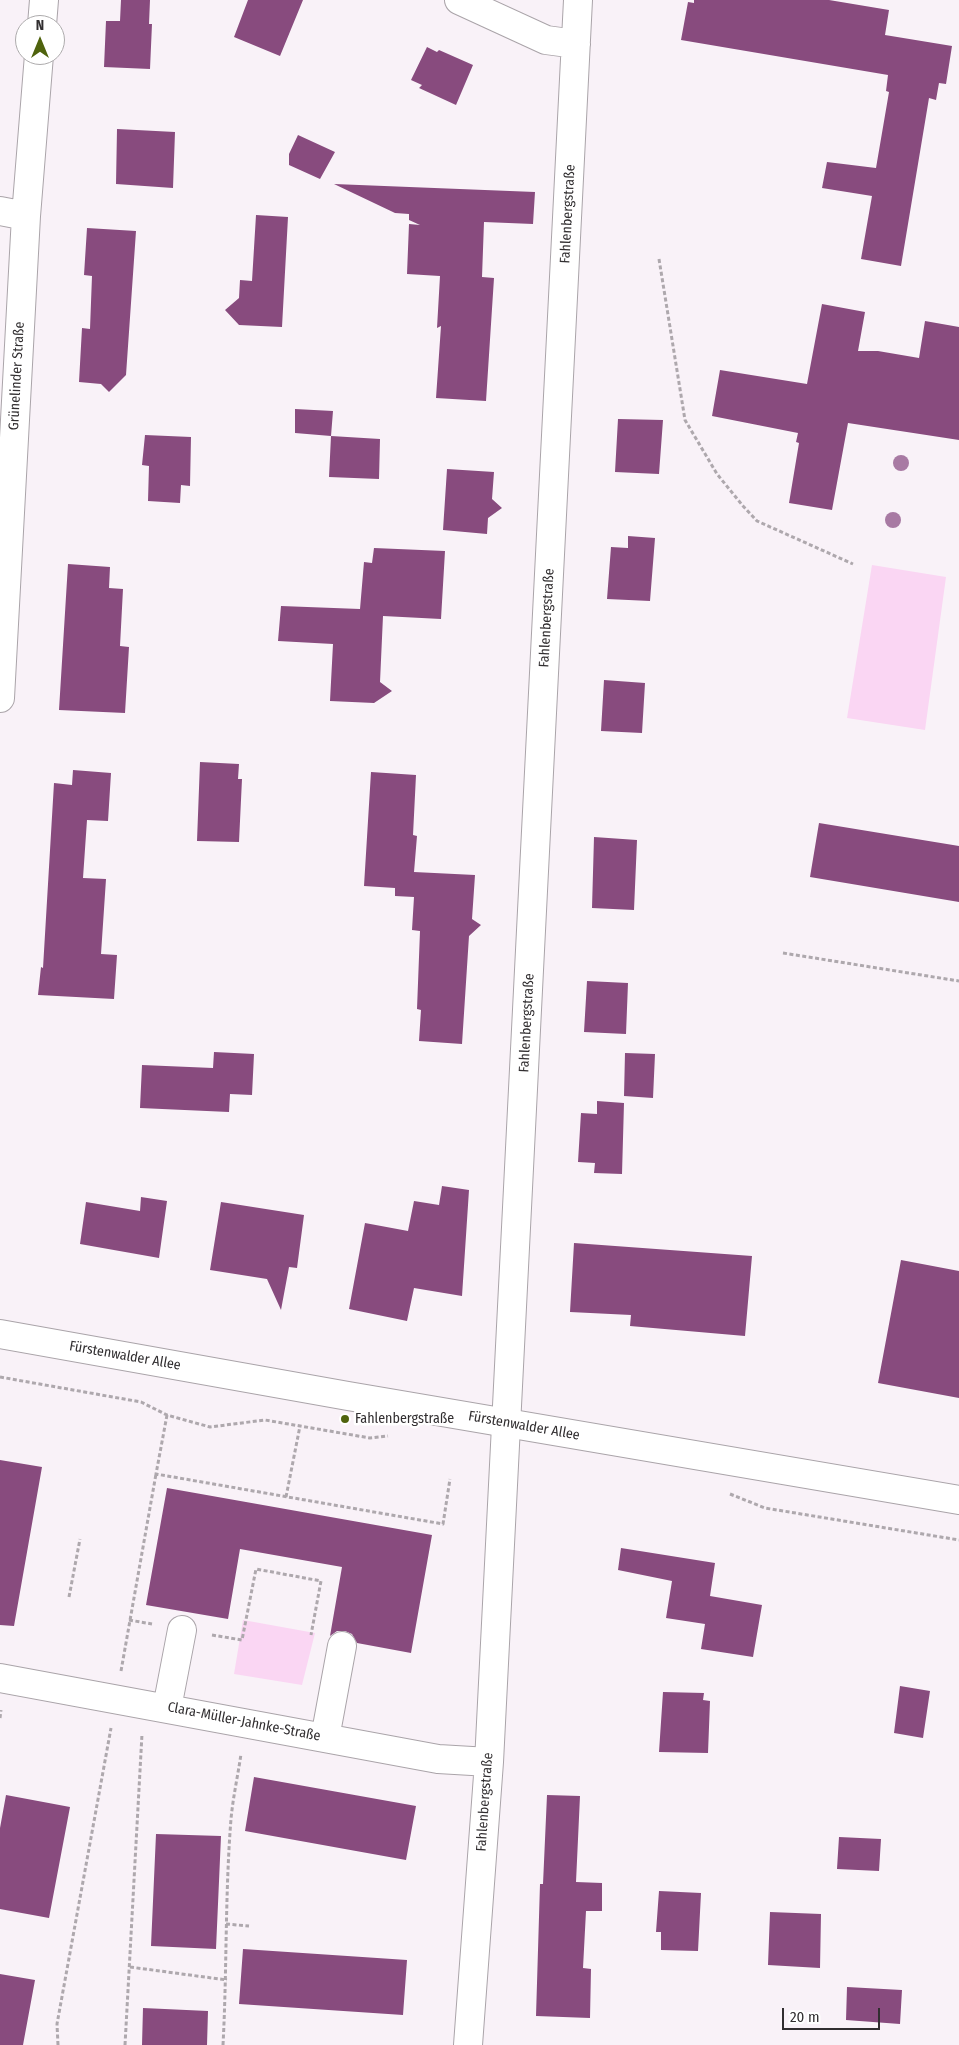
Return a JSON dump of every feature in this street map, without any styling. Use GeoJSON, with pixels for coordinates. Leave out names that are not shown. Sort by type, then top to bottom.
{"type":"FeatureCollection","features":[{"type":"Feature","properties":{"kind":"street"},"geometry":{"type":"LineString","coordinates":[[43,15],[44,0]]}},
{"type":"Feature","properties":{"kind":"street"},"geometry":{"type":"LineString","coordinates":[[459,0],[546,40],[576,44]]}},
{"type":"Feature","properties":{"kind":"street","name":"Fahlenbergstraße"},"geometry":{"type":"LineString","coordinates":[[468,2045],[488,1762],[578,0]]}},
{"type":"Feature","properties":{"kind":"street","name":"Grünelinder Straße"},"geometry":{"type":"LineString","coordinates":[[0,698],[13,214],[37,65]]}},
{"type":"Feature","properties":{"kind":"street","name":"Fürstenwalder Allee"},"geometry":{"type":"LineString","coordinates":[[0,1334],[959,1500]]}},
{"type":"Feature","properties":{"kind":"street"},"geometry":{"type":"LineString","coordinates":[[155,1706],[182,1630]]}},
{"type":"Feature","properties":{"kind":"street"},"geometry":{"type":"LineString","coordinates":[[325,1738],[342,1646]]}},
{"type":"Feature","properties":{"kind":"street","name":"Clara-Müller-Jahnke-Straße"},"geometry":{"type":"LineString","coordinates":[[0,1678],[438,1759],[488,1762]]}},
{"type":"Feature","properties":{"kind":"path"},"geometry":{"type":"LineString","coordinates":[[659,259],[685,420],[717,474],[742,506],[757,521],[853,564]]}},
{"type":"Feature","properties":{"kind":"path"},"geometry":{"type":"LineString","coordinates":[[783,954],[959,981]]}},
{"type":"Feature","properties":{"kind":"path"},"geometry":{"type":"LineString","coordinates":[[0,1378],[141,1402],[167,1415],[210,1427],[265,1420],[370,1438],[394,1435]]}},
{"type":"Feature","properties":{"kind":"path"},"geometry":{"type":"LineString","coordinates":[[58,2045],[57,2024],[167,1415]]}},
{"type":"Feature","properties":{"kind":"path"},"geometry":{"type":"LineString","coordinates":[[286,1497],[300,1426]]}},
{"type":"Feature","properties":{"kind":"path"},"geometry":{"type":"LineString","coordinates":[[156,1474],[443,1524],[450,1478]]}},
{"type":"Feature","properties":{"kind":"path"},"geometry":{"type":"LineString","coordinates":[[765,1508],[959,1540]]}},
{"type":"Feature","properties":{"kind":"path"},"geometry":{"type":"LineString","coordinates":[[69,1597],[80,1539]]}},
{"type":"Feature","properties":{"kind":"path"},"geometry":{"type":"LineString","coordinates":[[129,1620],[242,1640],[256,1569],[321,1580],[311,1638]]}},
{"type":"Feature","properties":{"kind":"path"},"geometry":{"type":"LineString","coordinates":[[125,2045],[130,1968],[155,1706]]}},
{"type":"Feature","properties":{"kind":"path"},"geometry":{"type":"LineString","coordinates":[[223,2045],[227,1980],[226,1924],[231,1817],[246,1723]]}},
{"type":"Feature","properties":{"kind":"path"},"geometry":{"type":"LineString","coordinates":[[226,1924],[249,1926]]}},
{"type":"Feature","properties":{"kind":"path"},"geometry":{"type":"LineString","coordinates":[[130,1968],[227,1980]]}},
{"type":"Feature","properties":{"kind":"shaded area"},"geometry":{"type":"Polygon","coordinates":[[[872,565],[946,577],[925,730],[847,718],[872,565]]]}},
{"type":"Feature","properties":{"kind":"shaded area"},"geometry":{"type":"Polygon","coordinates":[[[243,1620],[315,1633],[302,1685],[234,1674],[243,1620]]]}},
{"type":"Feature","properties":{"kind":"building"},"geometry":{"type":"Polygon","coordinates":[[[121,0],[150,0],[149,24],[152,24],[150,69],[104,67],[106,21],[120,21],[121,0]]]}},
{"type":"Feature","properties":{"kind":"building"},"geometry":{"type":"Polygon","coordinates":[[[248,0],[303,0],[280,56],[234,37],[248,0]]]}},
{"type":"Feature","properties":{"kind":"building"},"geometry":{"type":"Polygon","coordinates":[[[694,0],[829,0],[889,10],[885,35],[952,46],[946,84],[939,83],[936,100],[929,98],[901,266],[861,259],[872,196],[822,188],[827,162],[876,168],[889,92],[886,91],[888,75],[681,40],[688,2],[694,3],[694,0]]]}},
{"type":"Feature","properties":{"kind":"building"},"geometry":{"type":"Polygon","coordinates":[[[427,47],[437,52],[439,50],[473,65],[456,105],[419,88],[422,85],[411,80],[427,47]]]}},
{"type":"Feature","properties":{"kind":"building"},"geometry":{"type":"Polygon","coordinates":[[[117,129],[175,132],[173,188],[116,184],[117,129]]]}},
{"type":"Feature","properties":{"kind":"building"},"geometry":{"type":"Polygon","coordinates":[[[298,135],[335,152],[320,179],[289,165],[289,154],[298,135]]]}},
{"type":"Feature","properties":{"kind":"building"},"geometry":{"type":"Polygon","coordinates":[[[334,184],[535,192],[533,224],[484,222],[482,277],[494,278],[486,401],[436,398],[441,326],[437,328],[440,276],[407,274],[409,224],[420,225],[409,220],[409,214],[395,213],[334,184]]]}},
{"type":"Feature","properties":{"kind":"building"},"geometry":{"type":"Polygon","coordinates":[[[256,215],[288,217],[282,327],[239,325],[225,310],[239,298],[240,280],[252,281],[256,215]]]}},
{"type":"Feature","properties":{"kind":"building"},"geometry":{"type":"Polygon","coordinates":[[[87,228],[136,231],[126,375],[109,392],[101,384],[79,382],[82,328],[90,329],[92,276],[84,275],[87,228]]]}},
{"type":"Feature","properties":{"kind":"building"},"geometry":{"type":"Polygon","coordinates":[[[822,304],[865,312],[858,351],[878,351],[919,358],[925,321],[959,327],[959,440],[848,423],[832,510],[789,503],[799,443],[796,442],[798,433],[712,416],[720,370],[807,384],[822,304]]]}},
{"type":"Feature","properties":{"kind":"building"},"geometry":{"type":"Polygon","coordinates":[[[295,409],[333,411],[331,436],[295,433],[295,409]]]}},
{"type":"Feature","properties":{"kind":"building"},"geometry":{"type":"Polygon","coordinates":[[[618,419],[663,420],[659,474],[615,472],[618,419]]]}},
{"type":"Feature","properties":{"kind":"building"},"geometry":{"type":"Polygon","coordinates":[[[145,435],[191,437],[190,486],[181,485],[180,503],[148,501],[149,466],[142,465],[145,435]]]}},
{"type":"Feature","properties":{"kind":"building"},"geometry":{"type":"Polygon","coordinates":[[[331,436],[380,439],[379,479],[329,477],[331,436]]]}},
{"type":"Feature","properties":{"kind":"building"},"geometry":{"type":"Polygon","coordinates":[[[447,469],[494,472],[492,499],[502,508],[488,518],[487,534],[443,530],[447,469]]]}},
{"type":"Feature","properties":{"kind":"building"},"geometry":{"type":"Polygon","coordinates":[[[628,536],[655,538],[650,601],[607,599],[611,547],[628,548],[628,536]]]}},
{"type":"Feature","properties":{"kind":"building"},"geometry":{"type":"Polygon","coordinates":[[[374,548],[445,551],[441,619],[383,616],[380,682],[392,691],[374,703],[330,701],[333,644],[278,641],[281,606],[360,609],[364,562],[372,563],[374,548]]]}},
{"type":"Feature","properties":{"kind":"building"},"geometry":{"type":"Polygon","coordinates":[[[68,564],[110,567],[109,588],[123,589],[120,646],[129,647],[125,713],[59,710],[68,564]]]}},
{"type":"Feature","properties":{"kind":"building"},"geometry":{"type":"Polygon","coordinates":[[[604,680],[645,683],[642,733],[601,731],[604,680]]]}},
{"type":"Feature","properties":{"kind":"building"},"geometry":{"type":"Polygon","coordinates":[[[200,762],[239,764],[238,779],[242,779],[239,842],[197,841],[200,762]]]}},
{"type":"Feature","properties":{"kind":"building"},"geometry":{"type":"Polygon","coordinates":[[[73,770],[111,773],[108,821],[87,820],[83,878],[106,879],[101,954],[117,955],[114,999],[38,995],[41,967],[43,968],[54,783],[72,785],[73,770]]]}},
{"type":"Feature","properties":{"kind":"building"},"geometry":{"type":"Polygon","coordinates":[[[371,772],[416,775],[413,835],[417,836],[414,872],[475,875],[472,919],[481,925],[469,936],[462,1044],[419,1041],[421,1010],[417,1009],[420,931],[412,930],[414,897],[395,896],[395,888],[364,886],[371,772]]]}},
{"type":"Feature","properties":{"kind":"building"},"geometry":{"type":"Polygon","coordinates":[[[819,823],[959,846],[959,902],[810,877],[819,823]]]}},
{"type":"Feature","properties":{"kind":"building"},"geometry":{"type":"Polygon","coordinates":[[[594,837],[637,840],[634,910],[592,908],[594,837]]]}},
{"type":"Feature","properties":{"kind":"building"},"geometry":{"type":"Polygon","coordinates":[[[587,981],[628,983],[626,1034],[584,1032],[587,981]]]}},
{"type":"Feature","properties":{"kind":"building"},"geometry":{"type":"Polygon","coordinates":[[[214,1052],[254,1054],[252,1095],[230,1094],[229,1112],[140,1108],[142,1065],[213,1068],[214,1052]]]}},
{"type":"Feature","properties":{"kind":"building"},"geometry":{"type":"Polygon","coordinates":[[[625,1053],[655,1054],[653,1098],[624,1096],[625,1053]]]}},
{"type":"Feature","properties":{"kind":"building"},"geometry":{"type":"Polygon","coordinates":[[[597,1101],[624,1103],[622,1174],[594,1173],[595,1163],[578,1162],[581,1113],[597,1114],[597,1101]]]}},
{"type":"Feature","properties":{"kind":"building"},"geometry":{"type":"Polygon","coordinates":[[[442,1186],[469,1190],[462,1296],[414,1288],[407,1321],[349,1309],[365,1223],[408,1231],[414,1201],[439,1205],[442,1186]]]}},
{"type":"Feature","properties":{"kind":"building"},"geometry":{"type":"Polygon","coordinates":[[[141,1197],[167,1201],[159,1258],[80,1244],[86,1202],[140,1211],[141,1197]]]}},
{"type":"Feature","properties":{"kind":"building"},"geometry":{"type":"Polygon","coordinates":[[[221,1202],[304,1215],[297,1268],[289,1267],[281,1310],[267,1279],[210,1270],[221,1202]]]}},
{"type":"Feature","properties":{"kind":"building"},"geometry":{"type":"Polygon","coordinates":[[[574,1243],[752,1256],[745,1336],[630,1326],[631,1315],[570,1312],[574,1243]]]}},
{"type":"Feature","properties":{"kind":"building"},"geometry":{"type":"Polygon","coordinates":[[[901,1260],[959,1271],[959,1398],[878,1383],[901,1260]]]}},
{"type":"Feature","properties":{"kind":"building"},"geometry":{"type":"Polygon","coordinates":[[[0,1460],[42,1467],[14,1626],[0,1625],[0,1460]]]}},
{"type":"Feature","properties":{"kind":"building"},"geometry":{"type":"Polygon","coordinates":[[[167,1488],[432,1535],[411,1653],[357,1643],[352,1634],[345,1631],[337,1631],[330,1636],[342,1567],[240,1549],[228,1619],[146,1605],[167,1488]]]}},
{"type":"Feature","properties":{"kind":"building"},"geometry":{"type":"Polygon","coordinates":[[[621,1548],[715,1563],[710,1596],[762,1605],[753,1657],[701,1649],[705,1624],[666,1618],[672,1581],[618,1570],[621,1548]]]}},
{"type":"Feature","properties":{"kind":"building"},"geometry":{"type":"Polygon","coordinates":[[[900,1686],[930,1691],[923,1738],[894,1733],[900,1686]]]}},
{"type":"Feature","properties":{"kind":"building"},"geometry":{"type":"Polygon","coordinates":[[[663,1692],[704,1693],[703,1700],[710,1701],[708,1753],[659,1752],[663,1692]]]}},
{"type":"Feature","properties":{"kind":"building"},"geometry":{"type":"Polygon","coordinates":[[[254,1777],[416,1806],[406,1860],[245,1831],[254,1777]]]}},
{"type":"Feature","properties":{"kind":"building"},"geometry":{"type":"Polygon","coordinates":[[[6,1795],[70,1807],[49,1918],[0,1909],[0,1828],[6,1795]]]}},
{"type":"Feature","properties":{"kind":"building"},"geometry":{"type":"Polygon","coordinates":[[[547,1795],[580,1796],[576,1882],[602,1883],[602,1911],[586,1911],[583,1968],[591,1969],[590,2018],[536,2016],[540,1884],[543,1884],[547,1795]]]}},
{"type":"Feature","properties":{"kind":"building"},"geometry":{"type":"Polygon","coordinates":[[[156,1834],[221,1836],[216,1949],[151,1946],[156,1834]]]}},
{"type":"Feature","properties":{"kind":"building"},"geometry":{"type":"Polygon","coordinates":[[[839,1837],[881,1839],[879,1871],[837,1869],[839,1837]]]}},
{"type":"Feature","properties":{"kind":"building"},"geometry":{"type":"Polygon","coordinates":[[[659,1891],[701,1893],[698,1951],[661,1950],[661,1932],[656,1932],[659,1891]]]}},
{"type":"Feature","properties":{"kind":"building"},"geometry":{"type":"Polygon","coordinates":[[[770,1912],[821,1914],[820,1968],[768,1965],[770,1912]]]}},
{"type":"Feature","properties":{"kind":"building"},"geometry":{"type":"Polygon","coordinates":[[[243,1949],[407,1960],[403,2015],[239,2004],[243,1949]]]}},
{"type":"Feature","properties":{"kind":"building"},"geometry":{"type":"Polygon","coordinates":[[[0,1974],[35,1980],[23,2045],[0,2045],[0,1974]]]}},
{"type":"Feature","properties":{"kind":"building"},"geometry":{"type":"Polygon","coordinates":[[[847,1987],[902,1990],[900,2024],[846,2020],[847,1987]]]}},
{"type":"Feature","properties":{"kind":"building"},"geometry":{"type":"Polygon","coordinates":[[[143,2008],[208,2011],[207,2045],[142,2045],[143,2008]]]}},
{"type":"Feature","properties":{"kind":"place","name":"Fahlenbergstraße"},"geometry":{"type":"Point","coordinates":[345,1419]}}]}
